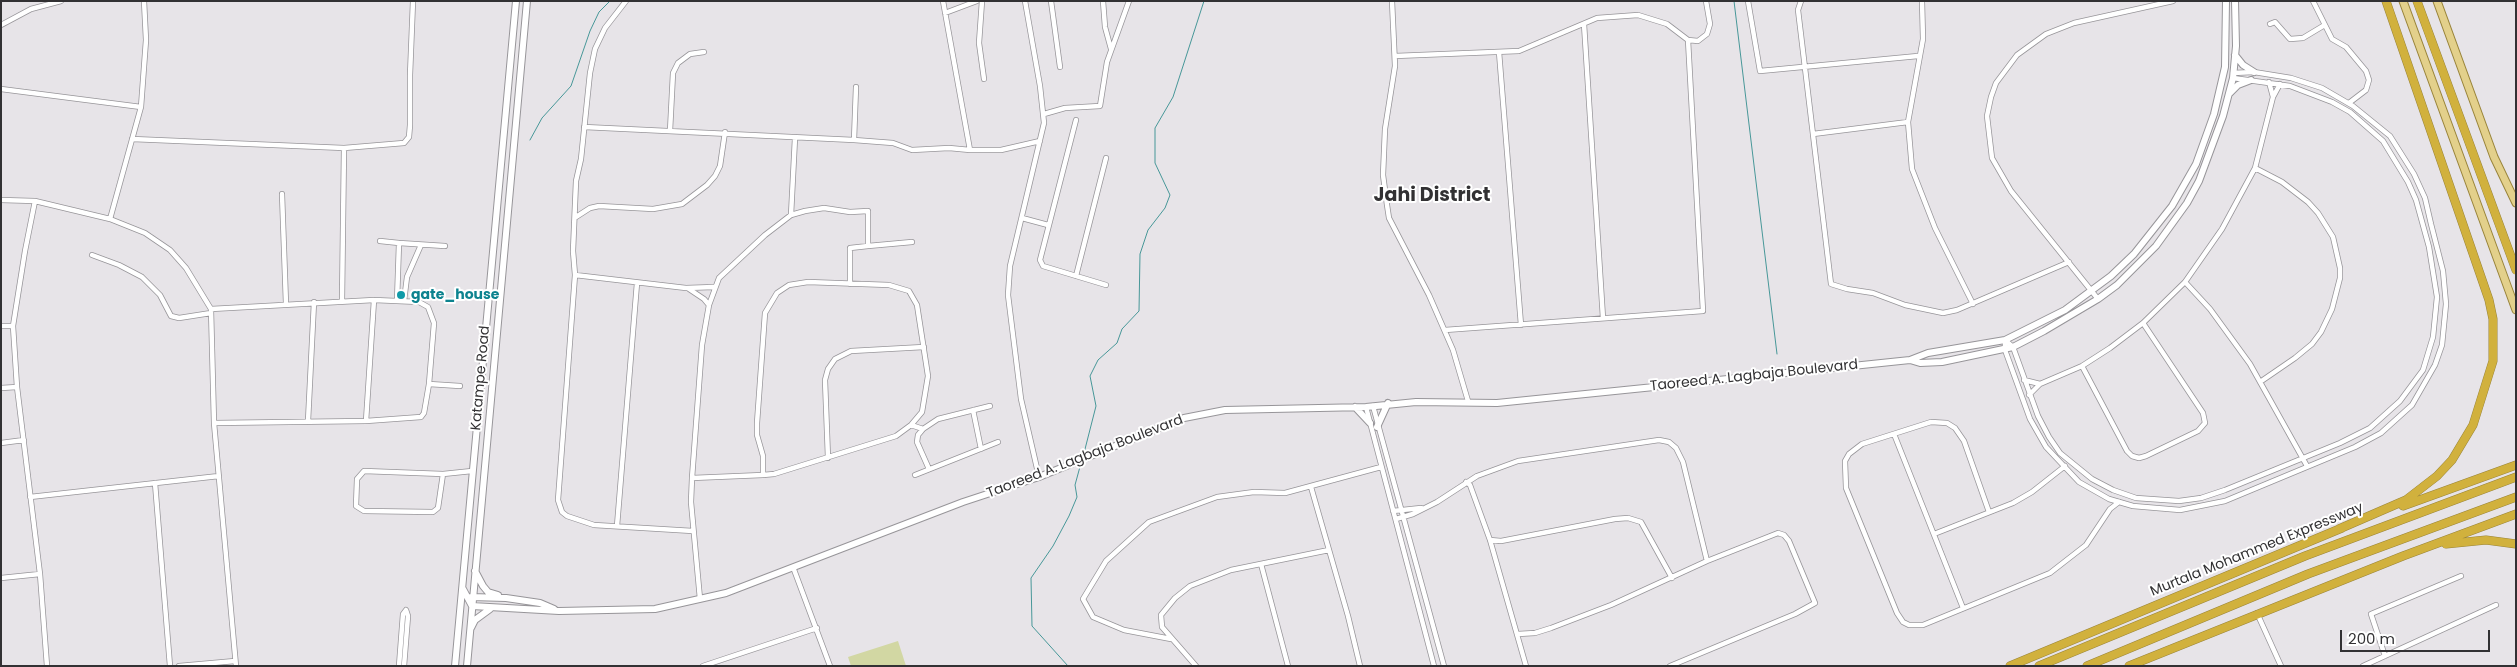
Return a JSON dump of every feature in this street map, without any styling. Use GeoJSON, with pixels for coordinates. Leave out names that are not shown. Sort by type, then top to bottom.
{"type":"FeatureCollection","features":[{"type":"Feature","properties":{"kind":"highway"},"geometry":{"type":"LineString","coordinates":[[2340,529],[2406,500],[2437,476],[2452,460],[2473,425],[2493,361],[2493,319],[2484,283],[2386,1]]}},
{"type":"Feature","properties":{"kind":"highway"},"geometry":{"type":"LineString","coordinates":[[2417,1],[2516,270]]}},
{"type":"Feature","properties":{"kind":"highway","name":"Murtala Mohammed Expressway"},"geometry":{"type":"LineString","coordinates":[[2010,666],[2340,529],[2516,465]]}},
{"type":"Feature","properties":{"kind":"highway","name":"Murtala Mohammed Expressway"},"geometry":{"type":"LineString","coordinates":[[2039,666],[2305,556],[2516,477]]}},
{"type":"Feature","properties":{"kind":"highway"},"geometry":{"type":"LineString","coordinates":[[2087,666],[2308,574],[2516,497]]}},
{"type":"Feature","properties":{"kind":"highway"},"geometry":{"type":"LineString","coordinates":[[2129,666],[2403,556],[2516,514]]}},
{"type":"Feature","properties":{"kind":"highway"},"geometry":{"type":"LineString","coordinates":[[2403,556],[2466,541],[2516,544]]}},
{"type":"Feature","properties":{"kind":"main road"},"geometry":{"type":"LineString","coordinates":[[2404,1],[2516,310]]}},
{"type":"Feature","properties":{"kind":"main road"},"geometry":{"type":"LineString","coordinates":[[2436,1],[2494,157],[2516,203]]}},
{"type":"Feature","properties":{"kind":"street"},"geometry":{"type":"LineString","coordinates":[[1,25],[31,9],[61,1]]}},
{"type":"Feature","properties":{"kind":"street"},"geometry":{"type":"LineString","coordinates":[[110,219],[140,107],[146,40],[144,1]]}},
{"type":"Feature","properties":{"kind":"street"},"geometry":{"type":"LineString","coordinates":[[132,139],[344,148],[396,146],[404,143],[408,137],[413,1]]}},
{"type":"Feature","properties":{"kind":"street","name":"Katampe Road"},"geometry":{"type":"LineString","coordinates":[[455,666],[516,1]]}},
{"type":"Feature","properties":{"kind":"street","name":"Katampe Road"},"geometry":{"type":"LineString","coordinates":[[467,666],[470,601],[475,571],[527,1]]}},
{"type":"Feature","properties":{"kind":"street"},"geometry":{"type":"LineString","coordinates":[[626,1],[605,28],[595,48],[590,73],[576,180],[576,217],[573,251],[575,275],[558,500],[562,512],[574,519],[594,525],[693,531]]}},
{"type":"Feature","properties":{"kind":"street"},"geometry":{"type":"LineString","coordinates":[[943,1],[970,150]]}},
{"type":"Feature","properties":{"kind":"street"},"geometry":{"type":"LineString","coordinates":[[945,13],[977,1]]}},
{"type":"Feature","properties":{"kind":"street"},"geometry":{"type":"LineString","coordinates":[[982,1],[981,38],[979,42],[984,78]]}},
{"type":"Feature","properties":{"kind":"street"},"geometry":{"type":"LineString","coordinates":[[1025,1],[1044,114],[1040,142],[1010,266],[1008,295],[1021,399],[1039,477]]}},
{"type":"Feature","properties":{"kind":"street"},"geometry":{"type":"LineString","coordinates":[[1050,1],[1060,67]]}},
{"type":"Feature","properties":{"kind":"street"},"geometry":{"type":"LineString","coordinates":[[1103,1],[1105,26],[1111,50]]}},
{"type":"Feature","properties":{"kind":"street"},"geometry":{"type":"LineString","coordinates":[[1044,114],[1065,108],[1100,106],[1111,50],[1129,1]]}},
{"type":"Feature","properties":{"kind":"street"},"geometry":{"type":"LineString","coordinates":[[1392,1],[1395,56],[1384,147],[1383,174],[1386,205],[1389,218],[1453,350],[1468,401]]}},
{"type":"Feature","properties":{"kind":"street"},"geometry":{"type":"LineString","coordinates":[[1395,56],[1518,51],[1597,18],[1638,15],[1667,24],[1688,40],[1698,41],[1707,34],[1710,24],[1706,1]]}},
{"type":"Feature","properties":{"kind":"street"},"geometry":{"type":"LineString","coordinates":[[1748,1],[1760,71],[1918,56]]}},
{"type":"Feature","properties":{"kind":"street"},"geometry":{"type":"LineString","coordinates":[[1801,1],[1798,10],[1831,284],[1848,290],[1873,293],[1905,305],[1943,313],[1973,304],[2068,262]]}},
{"type":"Feature","properties":{"kind":"street"},"geometry":{"type":"LineString","coordinates":[[1922,1],[1922,38],[1908,122],[1912,168],[1920,192],[1973,304]]}},
{"type":"Feature","properties":{"kind":"street"},"geometry":{"type":"LineString","coordinates":[[2098,298],[2011,191],[1992,158],[1987,116],[1996,84],[2017,55],[2046,34],[2074,23],[2173,1]]}},
{"type":"Feature","properties":{"kind":"street","name":"Taoreed A. Lagbaja Boulevard"},"geometry":{"type":"LineString","coordinates":[[470,601],[491,608],[559,611],[655,609],[726,593],[963,502],[1039,477],[1184,418],[1225,410],[1355,407],[1388,403],[1468,401],[1497,403],[1910,360],[1928,353],[2005,340],[2044,322],[2092,291],[2134,254],[2172,206],[2204,146],[2222,84],[2226,67],[2226,1]]}},
{"type":"Feature","properties":{"kind":"street","name":"Taoreed A. Lagbaja Boulevard"},"geometry":{"type":"LineString","coordinates":[[1910,360],[1920,363],[1942,362],[2013,347],[2044,332],[2098,298],[2122,280],[2151,252],[2187,203],[2210,156],[2232,75],[2235,55],[2235,1]]}},
{"type":"Feature","properties":{"kind":"street"},"geometry":{"type":"LineString","coordinates":[[2313,1],[2323,26],[2332,39],[2346,47],[2366,70],[2369,80],[2366,90],[2349,103]]}},
{"type":"Feature","properties":{"kind":"street"},"geometry":{"type":"LineString","coordinates":[[2270,24],[2275,22],[2290,39],[2303,38],[2323,26]]}},
{"type":"Feature","properties":{"kind":"street"},"geometry":{"type":"LineString","coordinates":[[1584,24],[1603,318]]}},
{"type":"Feature","properties":{"kind":"street"},"geometry":{"type":"LineString","coordinates":[[1444,330],[1702,311],[1688,40]]}},
{"type":"Feature","properties":{"kind":"street"},"geometry":{"type":"LineString","coordinates":[[670,131],[673,73],[678,63],[690,54],[704,52]]}},
{"type":"Feature","properties":{"kind":"street"},"geometry":{"type":"LineString","coordinates":[[1498,52],[1520,325]]}},
{"type":"Feature","properties":{"kind":"street"},"geometry":{"type":"LineString","coordinates":[[2235,55],[2243,65],[2254,72]]}},
{"type":"Feature","properties":{"kind":"street"},"geometry":{"type":"LineString","coordinates":[[2005,340],[2013,347],[2030,395],[2049,437],[2069,462],[2113,490],[2136,498],[2179,501],[2201,498],[2225,490],[2340,443],[2370,428],[2383,418],[2413,386],[2423,370],[2433,337],[2437,297],[2434,272],[2416,200],[2383,141],[2350,112],[2332,102],[2280,84],[2232,75],[2226,67]]}},
{"type":"Feature","properties":{"kind":"street"},"geometry":{"type":"LineString","coordinates":[[2005,340],[2005,350],[2036,432],[2064,468],[2079,482],[2110,499],[2132,506],[2159,510],[2180,510],[2225,501],[2355,447],[2381,432],[2412,405],[2435,365],[2442,345],[2445,325],[2446,291],[2425,198],[2403,154],[2390,136],[2367,115],[2322,88],[2291,78],[2254,72],[2232,75],[2222,84]]}},
{"type":"Feature","properties":{"kind":"street"},"geometry":{"type":"LineString","coordinates":[[2228,95],[2238,85],[2252,80]]}},
{"type":"Feature","properties":{"kind":"street"},"geometry":{"type":"LineString","coordinates":[[2269,82],[2273,97]]}},
{"type":"Feature","properties":{"kind":"street"},"geometry":{"type":"LineString","coordinates":[[2030,395],[2040,384],[2082,366],[2110,348],[2143,323],[2185,282],[2222,228],[2255,168],[2273,97],[2280,84]]}},
{"type":"Feature","properties":{"kind":"street"},"geometry":{"type":"LineString","coordinates":[[854,140],[856,87]]}},
{"type":"Feature","properties":{"kind":"street"},"geometry":{"type":"LineString","coordinates":[[1,89],[140,107]]}},
{"type":"Feature","properties":{"kind":"street"},"geometry":{"type":"LineString","coordinates":[[1076,120],[1040,256],[1042,266],[1106,285]]}},
{"type":"Feature","properties":{"kind":"street"},"geometry":{"type":"LineString","coordinates":[[1813,134],[1908,122]]}},
{"type":"Feature","properties":{"kind":"street"},"geometry":{"type":"LineString","coordinates":[[584,127],[725,132],[795,138],[854,140],[893,143],[912,150],[949,148],[1001,150],[1040,142]]}},
{"type":"Feature","properties":{"kind":"street"},"geometry":{"type":"LineString","coordinates":[[576,217],[590,208],[598,206],[653,209],[682,204],[707,185],[715,176],[720,166],[725,132]]}},
{"type":"Feature","properties":{"kind":"street"},"geometry":{"type":"LineString","coordinates":[[791,215],[795,138]]}},
{"type":"Feature","properties":{"kind":"street"},"geometry":{"type":"LineString","coordinates":[[342,301],[344,148]]}},
{"type":"Feature","properties":{"kind":"street"},"geometry":{"type":"LineString","coordinates":[[1076,276],[1106,158]]}},
{"type":"Feature","properties":{"kind":"street"},"geometry":{"type":"LineString","coordinates":[[2255,168],[2282,182],[2308,202],[2318,213],[2333,236],[2340,268],[2340,278],[2332,309],[2321,332],[2312,344],[2295,358],[2260,382]]}},
{"type":"Feature","properties":{"kind":"street"},"geometry":{"type":"LineString","coordinates":[[282,194],[286,304]]}},
{"type":"Feature","properties":{"kind":"street"},"geometry":{"type":"LineString","coordinates":[[1,200],[36,201],[110,219],[145,233],[170,250],[196,281],[211,311],[214,423],[235,664],[179,666]]}},
{"type":"Feature","properties":{"kind":"street"},"geometry":{"type":"LineString","coordinates":[[36,201],[25,251],[13,326],[18,387],[40,574],[47,666]]}},
{"type":"Feature","properties":{"kind":"street"},"geometry":{"type":"LineString","coordinates":[[700,599],[693,531],[692,478],[702,345],[714,287],[719,278],[738,258],[791,215],[824,208],[850,212],[868,210],[868,246]]}},
{"type":"Feature","properties":{"kind":"street"},"geometry":{"type":"LineString","coordinates":[[1022,218],[1048,224]]}},
{"type":"Feature","properties":{"kind":"street"},"geometry":{"type":"LineString","coordinates":[[380,241],[445,246]]}},
{"type":"Feature","properties":{"kind":"street"},"geometry":{"type":"LineString","coordinates":[[850,284],[850,248],[912,242]]}},
{"type":"Feature","properties":{"kind":"street"},"geometry":{"type":"LineString","coordinates":[[397,301],[399,243]]}},
{"type":"Feature","properties":{"kind":"street"},"geometry":{"type":"LineString","coordinates":[[404,301],[407,277],[421,245]]}},
{"type":"Feature","properties":{"kind":"street"},"geometry":{"type":"LineString","coordinates":[[92,256],[126,268],[142,277],[155,288],[171,316],[178,318],[211,311],[286,304],[374,300],[422,303],[431,312],[434,335],[429,384],[424,413],[420,417],[366,421],[214,423]]}},
{"type":"Feature","properties":{"kind":"street"},"geometry":{"type":"LineString","coordinates":[[575,275],[616,278],[637,283],[657,283],[686,288],[714,287]]}},
{"type":"Feature","properties":{"kind":"street"},"geometry":{"type":"LineString","coordinates":[[398,276],[407,277]]}},
{"type":"Feature","properties":{"kind":"street"},"geometry":{"type":"LineString","coordinates":[[692,478],[763,475],[828,458],[896,436],[911,425],[922,412],[927,392],[928,376],[917,306],[908,291],[889,284],[808,282],[789,285],[777,293],[764,313],[757,423],[763,456],[763,475]]}},
{"type":"Feature","properties":{"kind":"street"},"geometry":{"type":"LineString","coordinates":[[2185,282],[2231,335],[2307,466]]}},
{"type":"Feature","properties":{"kind":"street"},"geometry":{"type":"LineString","coordinates":[[617,526],[637,283]]}},
{"type":"Feature","properties":{"kind":"street"},"geometry":{"type":"LineString","coordinates":[[686,288],[695,292],[709,305]]}},
{"type":"Feature","properties":{"kind":"street"},"geometry":{"type":"LineString","coordinates":[[366,421],[374,300]]}},
{"type":"Feature","properties":{"kind":"street"},"geometry":{"type":"LineString","coordinates":[[308,421],[314,302]]}},
{"type":"Feature","properties":{"kind":"street"},"geometry":{"type":"LineString","coordinates":[[2082,366],[2127,451],[2132,456],[2146,456],[2198,432],[2205,423],[2203,413],[2143,323]]}},
{"type":"Feature","properties":{"kind":"street"},"geometry":{"type":"LineString","coordinates":[[1,326],[13,326]]}},
{"type":"Feature","properties":{"kind":"street"},"geometry":{"type":"LineString","coordinates":[[828,458],[825,380],[828,369],[835,359],[851,351],[924,347]]}},
{"type":"Feature","properties":{"kind":"street"},"geometry":{"type":"LineString","coordinates":[[2024,380],[2040,384]]}},
{"type":"Feature","properties":{"kind":"street"},"geometry":{"type":"LineString","coordinates":[[429,384],[460,386]]}},
{"type":"Feature","properties":{"kind":"street"},"geometry":{"type":"LineString","coordinates":[[1,388],[18,387]]}},
{"type":"Feature","properties":{"kind":"street","name":"Taoreed A. Lagbaja Boulevard"},"geometry":{"type":"LineString","coordinates":[[1598,393],[1654,387]]}},
{"type":"Feature","properties":{"kind":"street"},"geometry":{"type":"LineString","coordinates":[[1377,427],[1388,403]]}},
{"type":"Feature","properties":{"kind":"street"},"geometry":{"type":"LineString","coordinates":[[929,469],[917,442],[918,435],[938,419],[990,406]]}},
{"type":"Feature","properties":{"kind":"street"},"geometry":{"type":"LineString","coordinates":[[1369,406],[1370,424],[1408,562],[1409,578],[1434,666]]}},
{"type":"Feature","properties":{"kind":"street"},"geometry":{"type":"LineString","coordinates":[[1369,406],[1401,509],[1444,666]]}},
{"type":"Feature","properties":{"kind":"street"},"geometry":{"type":"LineString","coordinates":[[1355,407],[1370,424]]}},
{"type":"Feature","properties":{"kind":"street"},"geometry":{"type":"LineString","coordinates":[[973,410],[981,449]]}},
{"type":"Feature","properties":{"kind":"street"},"geometry":{"type":"LineString","coordinates":[[1989,512],[1964,441],[1955,428],[1947,423],[1931,422],[1862,444],[1849,454],[1845,461],[1846,488],[1903,622],[1909,625],[1923,625],[2050,574],[2086,545],[2110,509],[2119,502]]}},
{"type":"Feature","properties":{"kind":"street"},"geometry":{"type":"LineString","coordinates":[[911,425],[924,429]]}},
{"type":"Feature","properties":{"kind":"street"},"geometry":{"type":"LineString","coordinates":[[1894,434],[1963,608]]}},
{"type":"Feature","properties":{"kind":"street"},"geometry":{"type":"LineString","coordinates":[[1,443],[24,440]]}},
{"type":"Feature","properties":{"kind":"street"},"geometry":{"type":"LineString","coordinates":[[1396,519],[1424,508],[1466,482],[1518,461],[1659,440],[1669,442],[1676,448],[1685,467],[1707,562]]}},
{"type":"Feature","properties":{"kind":"street"},"geometry":{"type":"LineString","coordinates":[[916,475],[998,442]]}},
{"type":"Feature","properties":{"kind":"street"},"geometry":{"type":"LineString","coordinates":[[1934,534],[2032,492],[2064,468],[2069,462]]}},
{"type":"Feature","properties":{"kind":"street"},"geometry":{"type":"LineString","coordinates":[[1170,639],[1124,630],[1093,617],[1083,599],[1106,560],[1149,522],[1217,497],[1254,492],[1285,493],[1381,467]]}},
{"type":"Feature","properties":{"kind":"street"},"geometry":{"type":"LineString","coordinates":[[444,474],[438,508],[433,512],[364,511],[356,506],[357,478],[364,471],[444,474],[472,471]]}},
{"type":"Feature","properties":{"kind":"street"},"geometry":{"type":"LineString","coordinates":[[30,497],[219,476]]}},
{"type":"Feature","properties":{"kind":"street"},"geometry":{"type":"LineString","coordinates":[[1466,482],[1470,485],[1490,540],[1526,666]]}},
{"type":"Feature","properties":{"kind":"street"},"geometry":{"type":"LineString","coordinates":[[155,483],[170,666]]}},
{"type":"Feature","properties":{"kind":"street"},"geometry":{"type":"LineString","coordinates":[[1311,486],[1360,666]]}},
{"type":"Feature","properties":{"kind":"street"},"geometry":{"type":"LineString","coordinates":[[2110,499],[2110,509]]}},
{"type":"Feature","properties":{"kind":"street"},"geometry":{"type":"LineString","coordinates":[[1393,511],[1424,508]]}},
{"type":"Feature","properties":{"kind":"street"},"geometry":{"type":"LineString","coordinates":[[1490,540],[1501,541],[1628,518],[1641,522],[1672,578]]}},
{"type":"Feature","properties":{"kind":"street"},"geometry":{"type":"LineString","coordinates":[[1518,634],[1535,633],[1551,628],[1778,533],[1784,535],[1815,603],[1795,614],[1670,666]]}},
{"type":"Feature","properties":{"kind":"street"},"geometry":{"type":"LineString","coordinates":[[1196,666],[1170,639],[1162,627],[1161,614],[1175,598],[1198,583],[1230,570],[1329,550]]}},
{"type":"Feature","properties":{"kind":"street"},"geometry":{"type":"LineString","coordinates":[[1262,564],[1288,666]]}},
{"type":"Feature","properties":{"kind":"street"},"geometry":{"type":"LineString","coordinates":[[793,567],[830,666]]}},
{"type":"Feature","properties":{"kind":"street"},"geometry":{"type":"LineString","coordinates":[[475,571],[488,592],[506,598]]}},
{"type":"Feature","properties":{"kind":"street"},"geometry":{"type":"LineString","coordinates":[[1,578],[40,574]]}},
{"type":"Feature","properties":{"kind":"street"},"geometry":{"type":"LineString","coordinates":[[2385,656],[2370,617],[2373,612],[2461,576]]}},
{"type":"Feature","properties":{"kind":"street"},"geometry":{"type":"LineString","coordinates":[[461,608],[470,601],[463,589]]}},
{"type":"Feature","properties":{"kind":"street","name":"Taoreed A. Lagbaja Boulevard"},"geometry":{"type":"LineString","coordinates":[[470,601],[506,598],[540,603],[559,611]]}},
{"type":"Feature","properties":{"kind":"street"},"geometry":{"type":"LineString","coordinates":[[2363,666],[2496,606]]}},
{"type":"Feature","properties":{"kind":"street"},"geometry":{"type":"LineString","coordinates":[[469,631],[475,620],[491,608]]}},
{"type":"Feature","properties":{"kind":"street"},"geometry":{"type":"LineString","coordinates":[[399,666],[403,647],[408,616],[406,610],[404,612],[403,647],[404,666]]}},
{"type":"Feature","properties":{"kind":"street"},"geometry":{"type":"LineString","coordinates":[[2257,614],[2281,666]]}},
{"type":"Feature","properties":{"kind":"street"},"geometry":{"type":"LineString","coordinates":[[702,666],[817,628]]}},
{"type":"Feature","properties":{"kind":"green space"},"geometry":{"type":"Polygon","coordinates":[[[898,641],[906,666],[851,666],[848,657],[898,641]]]}},
{"type":"Feature","properties":{"kind":"waterway"},"geometry":{"type":"LineString","coordinates":[[530,140],[542,118],[571,86],[590,31],[599,12],[610,1]]}},
{"type":"Feature","properties":{"kind":"waterway"},"geometry":{"type":"LineString","coordinates":[[1083,457],[1096,406],[1090,376],[1098,360],[1117,343],[1122,329],[1139,311],[1140,254],[1148,230],[1165,208],[1170,195],[1155,163],[1155,128],[1173,97],[1204,1]]}},
{"type":"Feature","properties":{"kind":"waterway"},"geometry":{"type":"LineString","coordinates":[[1734,1],[1777,354]]}},
{"type":"Feature","properties":{"kind":"waterway"},"geometry":{"type":"LineString","coordinates":[[1068,666],[1032,626],[1031,578],[1053,546],[1069,516],[1077,497],[1075,485],[1081,463]]}},
{"type":"Feature","properties":{"kind":"place","name":"gate_house"},"geometry":{"type":"Point","coordinates":[401,295]}},
{"type":"Feature","properties":{"kind":"district","name":"Jahi District"},"geometry":{"type":"Point","coordinates":[1432,196]}}]}
